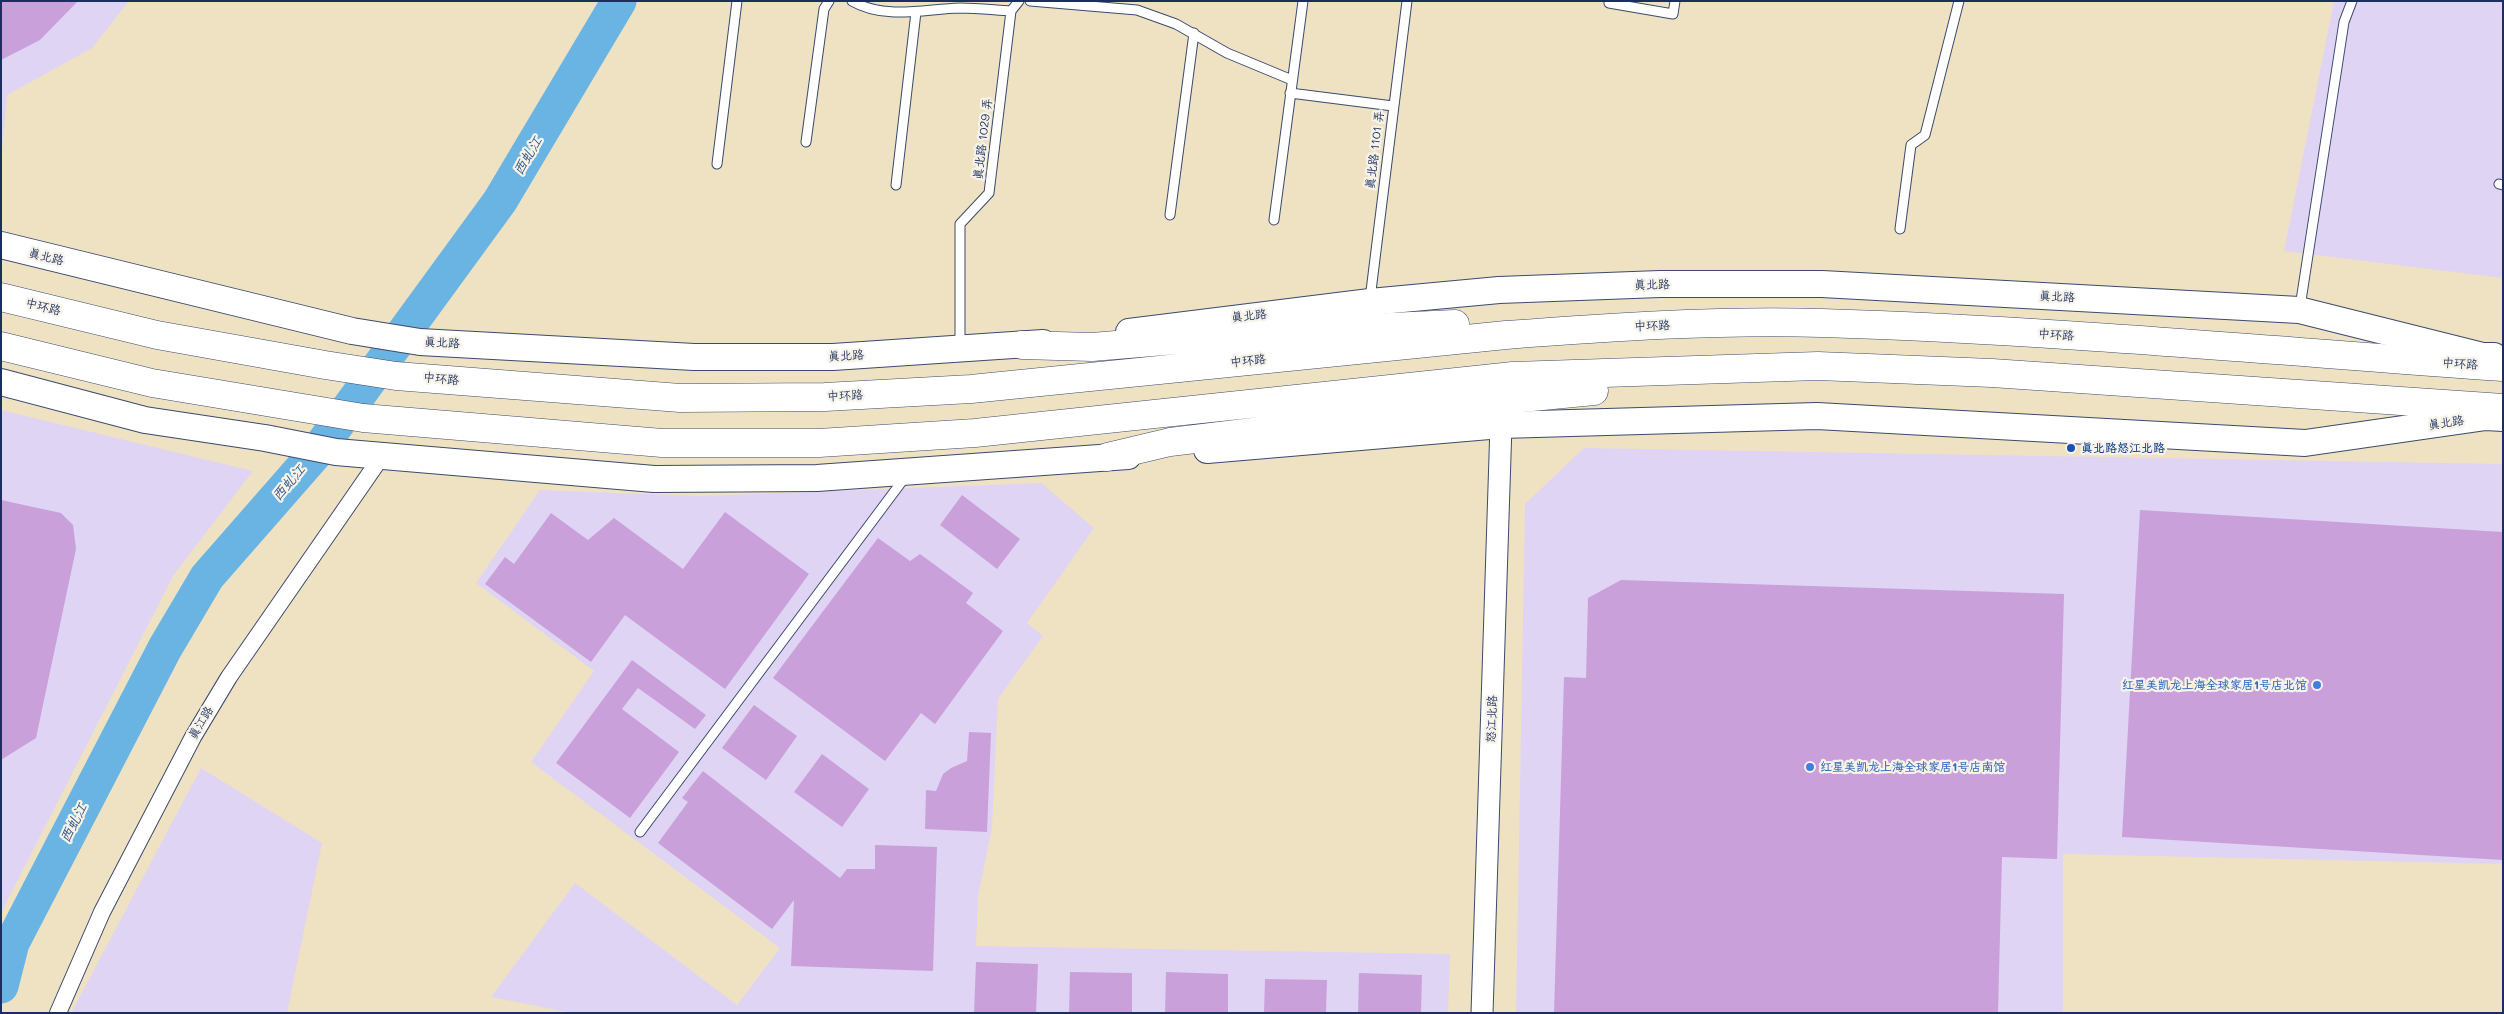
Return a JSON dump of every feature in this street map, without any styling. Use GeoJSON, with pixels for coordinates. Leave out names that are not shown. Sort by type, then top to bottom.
{"type":"FeatureCollection","features":[{"type":"Feature","properties":{"kind":"highway","name":"中环路"},"geometry":{"type":"LineString","coordinates":[[1,297],[157,335],[396,376],[680,398],[825,397],[971,389],[1584,329],[1820,323],[1992,331],[2503,367]]}},
{"type":"Feature","properties":{"kind":"highway"},"geometry":{"type":"LineString","coordinates":[[1022,345],[1092,348],[1261,333],[1417,324],[1584,329]]}},
{"type":"Feature","properties":{"kind":"highway"},"geometry":{"type":"LineString","coordinates":[[1,346],[152,383],[294,405],[363,418],[662,443],[819,443],[975,434],[1513,376],[1818,366],[1992,373],[2503,408]]}},
{"type":"Feature","properties":{"kind":"highway"},"geometry":{"type":"LineString","coordinates":[[1107,457],[1170,442],[1336,422],[1439,406],[1697,383],[1818,366]]}},
{"type":"Feature","properties":{"kind":"main road","name":"真北路"},"geometry":{"type":"LineString","coordinates":[[1,245],[352,331],[420,342],[694,357],[833,357],[1022,345],[1370,302],[1508,290],[1660,284],[1822,284],[2299,310],[2483,356],[2503,357]]}},
{"type":"Feature","properties":{"kind":"main road","name":"真北路"},"geometry":{"type":"LineString","coordinates":[[1,382],[145,420],[265,438],[336,452],[654,479],[817,478],[1501,425],[1817,416],[2305,442],[2486,417],[2503,418]]}},
{"type":"Feature","properties":{"kind":"street","name":"怒江北路"},"geometry":{"type":"LineString","coordinates":[[1482,1013],[1501,425]]}},
{"type":"Feature","properties":{"kind":"street","name":"真江路"},"geometry":{"type":"LineString","coordinates":[[58,1013],[102,912],[193,736],[229,677],[382,456]]}},
{"type":"Feature","properties":{"kind":"lane"},"geometry":{"type":"LineString","coordinates":[[717,164],[737,1]]}},
{"type":"Feature","properties":{"kind":"lane"},"geometry":{"type":"LineString","coordinates":[[806,142],[824,9],[829,1]]}},
{"type":"Feature","properties":{"kind":"lane"},"geometry":{"type":"LineString","coordinates":[[852,1],[866,8],[888,12],[964,8],[1011,11],[1019,1]]}},
{"type":"Feature","properties":{"kind":"lane"},"geometry":{"type":"LineString","coordinates":[[1030,1],[1137,10],[1194,33],[1227,53],[1292,80]]}},
{"type":"Feature","properties":{"kind":"lane"},"geometry":{"type":"LineString","coordinates":[[1274,220],[1303,1]]}},
{"type":"Feature","properties":{"kind":"lane","name":"真北路 1101 弄"},"geometry":{"type":"LineString","coordinates":[[1370,302],[1407,1]]}},
{"type":"Feature","properties":{"kind":"lane"},"geometry":{"type":"LineString","coordinates":[[1610,1],[1609,3],[1673,14],[1675,1]]}},
{"type":"Feature","properties":{"kind":"lane"},"geometry":{"type":"LineString","coordinates":[[1900,229],[1910,145],[1924,136],[1959,1]]}},
{"type":"Feature","properties":{"kind":"lane"},"geometry":{"type":"LineString","coordinates":[[2299,310],[2344,22],[2352,1]]}},
{"type":"Feature","properties":{"kind":"lane","name":"真北路 1029 弄"},"geometry":{"type":"LineString","coordinates":[[960,349],[960,224],[989,193],[1011,11]]}},
{"type":"Feature","properties":{"kind":"lane"},"geometry":{"type":"LineString","coordinates":[[896,186],[916,12]]}},
{"type":"Feature","properties":{"kind":"lane"},"geometry":{"type":"LineString","coordinates":[[1170,214],[1194,33]]}},
{"type":"Feature","properties":{"kind":"lane"},"geometry":{"type":"LineString","coordinates":[[1290,93],[1393,106]]}},
{"type":"Feature","properties":{"kind":"lane"},"geometry":{"type":"LineString","coordinates":[[640,832],[909,472]]}},
{"type":"Feature","properties":{"kind":"shaded area"},"geometry":{"type":"Polygon","coordinates":[[[1,1],[129,1],[92,48],[7,95],[1,162],[1,1]]]}},
{"type":"Feature","properties":{"kind":"shaded area"},"geometry":{"type":"Polygon","coordinates":[[[2334,1],[2503,1],[2503,278],[2284,251],[2334,1]]]}},
{"type":"Feature","properties":{"kind":"shaded area"},"geometry":{"type":"Polygon","coordinates":[[[1,410],[253,471],[173,576],[1,913],[1,410]]]}},
{"type":"Feature","properties":{"kind":"shaded area"},"geometry":{"type":"Polygon","coordinates":[[[1584,448],[2503,464],[2503,864],[2063,854],[2063,1013],[1516,1013],[1525,504],[1584,448]]]}},
{"type":"Feature","properties":{"kind":"shaded area"},"geometry":{"type":"Polygon","coordinates":[[[1041,483],[1094,528],[1027,623],[1043,636],[998,699],[992,828],[978,896],[976,946],[1450,954],[1448,1013],[573,1013],[491,997],[575,883],[737,1005],[780,948],[531,762],[594,671],[476,583],[540,490],[701,496],[1041,483]]]}},
{"type":"Feature","properties":{"kind":"shaded area"},"geometry":{"type":"Polygon","coordinates":[[[201,768],[322,843],[287,1013],[71,1013],[201,768]]]}},
{"type":"Feature","properties":{"kind":"building"},"geometry":{"type":"Polygon","coordinates":[[[1,1],[78,1],[40,40],[1,60],[1,1]]]}},
{"type":"Feature","properties":{"kind":"building"},"geometry":{"type":"Polygon","coordinates":[[[962,495],[1020,539],[997,569],[940,525],[962,495]]]}},
{"type":"Feature","properties":{"kind":"building"},"geometry":{"type":"Polygon","coordinates":[[[1,500],[61,513],[73,525],[76,549],[36,738],[1,760],[1,500]]]}},
{"type":"Feature","properties":{"kind":"building","name":"红星美凯龙上海全球家居1号店北馆"},"geometry":{"type":"Polygon","coordinates":[[[2140,510],[2503,532],[2503,860],[2122,837],[2140,510]]]}},
{"type":"Feature","properties":{"kind":"building"},"geometry":{"type":"Polygon","coordinates":[[[725,512],[809,574],[725,689],[625,615],[591,662],[485,584],[505,557],[514,564],[551,513],[588,540],[614,518],[683,569],[725,512]]]}},
{"type":"Feature","properties":{"kind":"building"},"geometry":{"type":"Polygon","coordinates":[[[878,538],[910,561],[920,554],[973,593],[966,603],[1003,631],[935,724],[921,713],[885,761],[773,678],[878,538]]]}},
{"type":"Feature","properties":{"kind":"building","name":"红星美凯龙上海全球家居1号店南馆"},"geometry":{"type":"Polygon","coordinates":[[[1621,580],[2064,594],[2057,859],[2002,857],[1998,1013],[1554,1013],[1564,677],[1586,678],[1588,598],[1621,580]]]}},
{"type":"Feature","properties":{"kind":"building"},"geometry":{"type":"Polygon","coordinates":[[[632,660],[706,715],[695,729],[638,688],[622,709],[679,752],[630,818],[556,763],[632,660]]]}},
{"type":"Feature","properties":{"kind":"building"},"geometry":{"type":"Polygon","coordinates":[[[754,705],[797,736],[766,780],[722,748],[754,705]]]}},
{"type":"Feature","properties":{"kind":"building"},"geometry":{"type":"Polygon","coordinates":[[[969,732],[991,733],[987,832],[925,829],[926,790],[936,791],[943,774],[967,761],[969,732]]]}},
{"type":"Feature","properties":{"kind":"building"},"geometry":{"type":"Polygon","coordinates":[[[822,754],[869,789],[842,827],[794,792],[822,754]]]}},
{"type":"Feature","properties":{"kind":"building"},"geometry":{"type":"Polygon","coordinates":[[[703,771],[840,878],[847,869],[875,869],[875,845],[937,847],[933,971],[791,966],[794,900],[772,929],[658,843],[688,802],[682,798],[703,771]]]}},
{"type":"Feature","properties":{"kind":"building"},"geometry":{"type":"Polygon","coordinates":[[[976,962],[1038,964],[1036,1013],[974,1013],[976,962]]]}},
{"type":"Feature","properties":{"kind":"building"},"geometry":{"type":"Polygon","coordinates":[[[1070,972],[1132,973],[1132,1013],[1069,1013],[1070,972]]]}},
{"type":"Feature","properties":{"kind":"building"},"geometry":{"type":"Polygon","coordinates":[[[1166,972],[1228,974],[1228,1013],[1165,1013],[1166,972]]]}},
{"type":"Feature","properties":{"kind":"building"},"geometry":{"type":"Polygon","coordinates":[[[1359,973],[1422,975],[1421,1013],[1358,1013],[1359,973]]]}},
{"type":"Feature","properties":{"kind":"building"},"geometry":{"type":"Polygon","coordinates":[[[1265,979],[1327,980],[1326,1013],[1264,1013],[1265,979]]]}},
{"type":"Feature","properties":{"kind":"waterway","name":"西虬江"},"geometry":{"type":"LineString","coordinates":[[1,986],[12,943],[165,648],[207,577],[319,449],[500,201],[619,1]]}},
{"type":"Feature","properties":{"kind":"place","name":"真北路怒江北路"},"geometry":{"type":"Point","coordinates":[2071,448]}},
{"type":"Feature","properties":{"kind":"place","name":"红星美凯龙上海全球家居1号店北馆"},"geometry":{"type":"Point","coordinates":[2317,685]}},
{"type":"Feature","properties":{"kind":"place","name":"红星美凯龙上海全球家居1号店南馆"},"geometry":{"type":"Point","coordinates":[1810,767]}}]}
